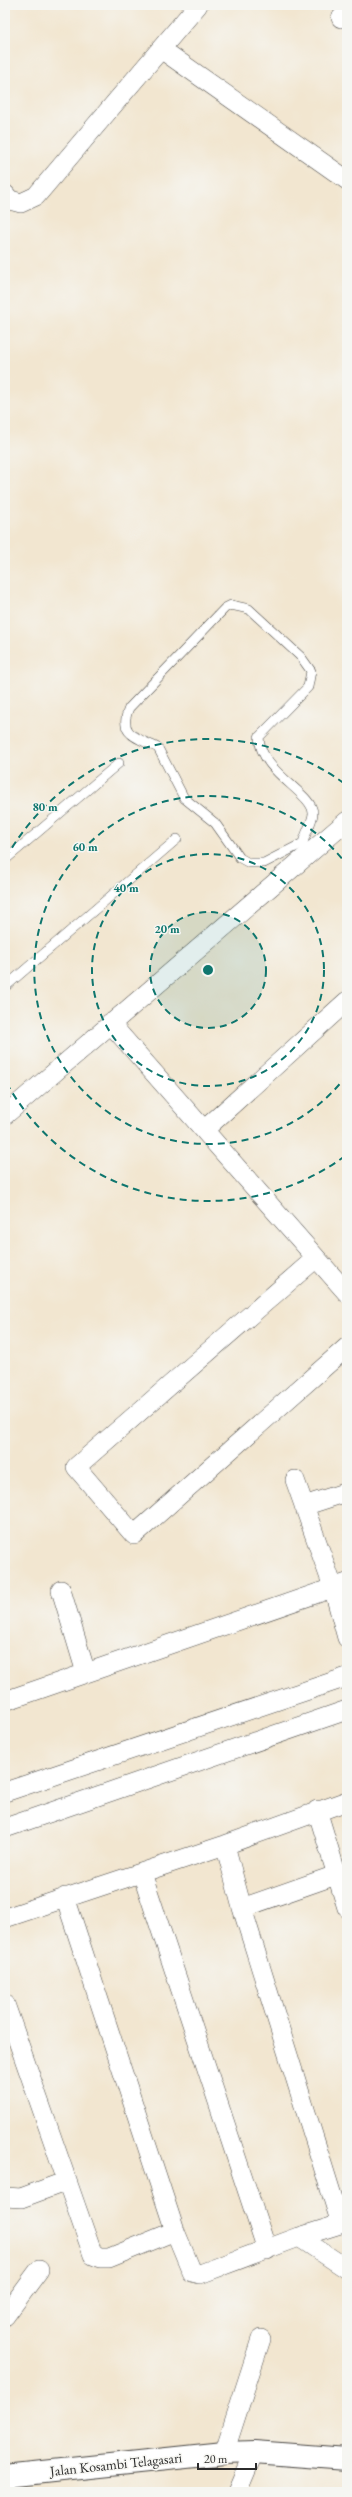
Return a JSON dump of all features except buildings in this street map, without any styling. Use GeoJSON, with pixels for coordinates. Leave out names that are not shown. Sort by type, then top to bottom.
{"type":"FeatureCollection","features":[{"type":"Feature","properties":{"kind":"main road","name":"Jalan Kosambi Telagasari"},"geometry":{"type":"LineString","coordinates":[[5,2476],[224,2453],[254,2452],[347,2459]]}},
{"type":"Feature","properties":{"kind":"street"},"geometry":{"type":"LineString","coordinates":[[5,194],[10,200],[21,203],[36,196],[198,5]]}},
{"type":"Feature","properties":{"kind":"street"},"geometry":{"type":"LineString","coordinates":[[161,49],[347,180]]}},
{"type":"Feature","properties":{"kind":"street"},"geometry":{"type":"LineString","coordinates":[[5,1114],[110,1024],[308,847],[347,821]]}},
{"type":"Feature","properties":{"kind":"street"},"geometry":{"type":"LineString","coordinates":[[204,1130],[347,1001]]}},
{"type":"Feature","properties":{"kind":"street"},"geometry":{"type":"LineString","coordinates":[[110,1024],[347,1293]]}},
{"type":"Feature","properties":{"kind":"street"},"geometry":{"type":"LineString","coordinates":[[316,1258],[76,1467],[134,1535],[347,1347]]}},
{"type":"Feature","properties":{"kind":"street"},"geometry":{"type":"LineString","coordinates":[[295,1480],[304,1506],[340,1585],[347,1638]]}},
{"type":"Feature","properties":{"kind":"street"},"geometry":{"type":"LineString","coordinates":[[304,1506],[347,1492]]}},
{"type":"Feature","properties":{"kind":"street"},"geometry":{"type":"LineString","coordinates":[[5,1701],[340,1585]]}},
{"type":"Feature","properties":{"kind":"street"},"geometry":{"type":"LineString","coordinates":[[61,1590],[86,1674]]}},
{"type":"Feature","properties":{"kind":"street"},"geometry":{"type":"LineString","coordinates":[[5,1792],[347,1677]]}},
{"type":"Feature","properties":{"kind":"street"},"geometry":{"type":"LineString","coordinates":[[5,1828],[347,1710]]}},
{"type":"Feature","properties":{"kind":"street"},"geometry":{"type":"LineString","coordinates":[[5,1918],[225,1845],[317,1810],[347,1801]]}},
{"type":"Feature","properties":{"kind":"street"},"geometry":{"type":"LineString","coordinates":[[317,1810],[347,1908]]}},
{"type":"Feature","properties":{"kind":"street"},"geometry":{"type":"LineString","coordinates":[[66,1897],[175,2231],[192,2272],[200,2274],[299,2237],[344,2223],[242,1908],[225,1845]]}},
{"type":"Feature","properties":{"kind":"street"},"geometry":{"type":"LineString","coordinates":[[142,1873],[267,2250]]}},
{"type":"Feature","properties":{"kind":"street"},"geometry":{"type":"LineString","coordinates":[[242,1908],[336,1875]]}},
{"type":"Feature","properties":{"kind":"street"},"geometry":{"type":"LineString","coordinates":[[5,2004],[93,2255],[100,2258],[109,2258],[175,2231]]}},
{"type":"Feature","properties":{"kind":"street"},"geometry":{"type":"LineString","coordinates":[[5,2197],[21,2198],[67,2181]]}},
{"type":"Feature","properties":{"kind":"street"},"geometry":{"type":"LineString","coordinates":[[299,2237],[347,2268]]}},
{"type":"Feature","properties":{"kind":"street"},"geometry":{"type":"LineString","coordinates":[[5,2316],[39,2270]]}},
{"type":"Feature","properties":{"kind":"street"},"geometry":{"type":"LineString","coordinates":[[224,2453],[261,2338]]}},
{"type":"Feature","properties":{"kind":"street"},"geometry":{"type":"LineString","coordinates":[[237,2492],[254,2452]]}},
{"type":"Feature","properties":{"kind":"lane"},"geometry":{"type":"LineString","coordinates":[[231,605],[249,609],[301,657],[311,671],[308,687],[259,737],[263,755],[271,767],[309,803],[313,813],[308,847],[264,863],[249,863],[240,858],[215,823],[184,798],[158,748],[139,740],[125,726],[125,718],[129,708],[225,608],[231,605]]}},
{"type":"Feature","properties":{"kind":"lane"},"geometry":{"type":"LineString","coordinates":[[5,860],[119,763]]}},
{"type":"Feature","properties":{"kind":"lane"},"geometry":{"type":"LineString","coordinates":[[5,987],[177,839]]}}]}
